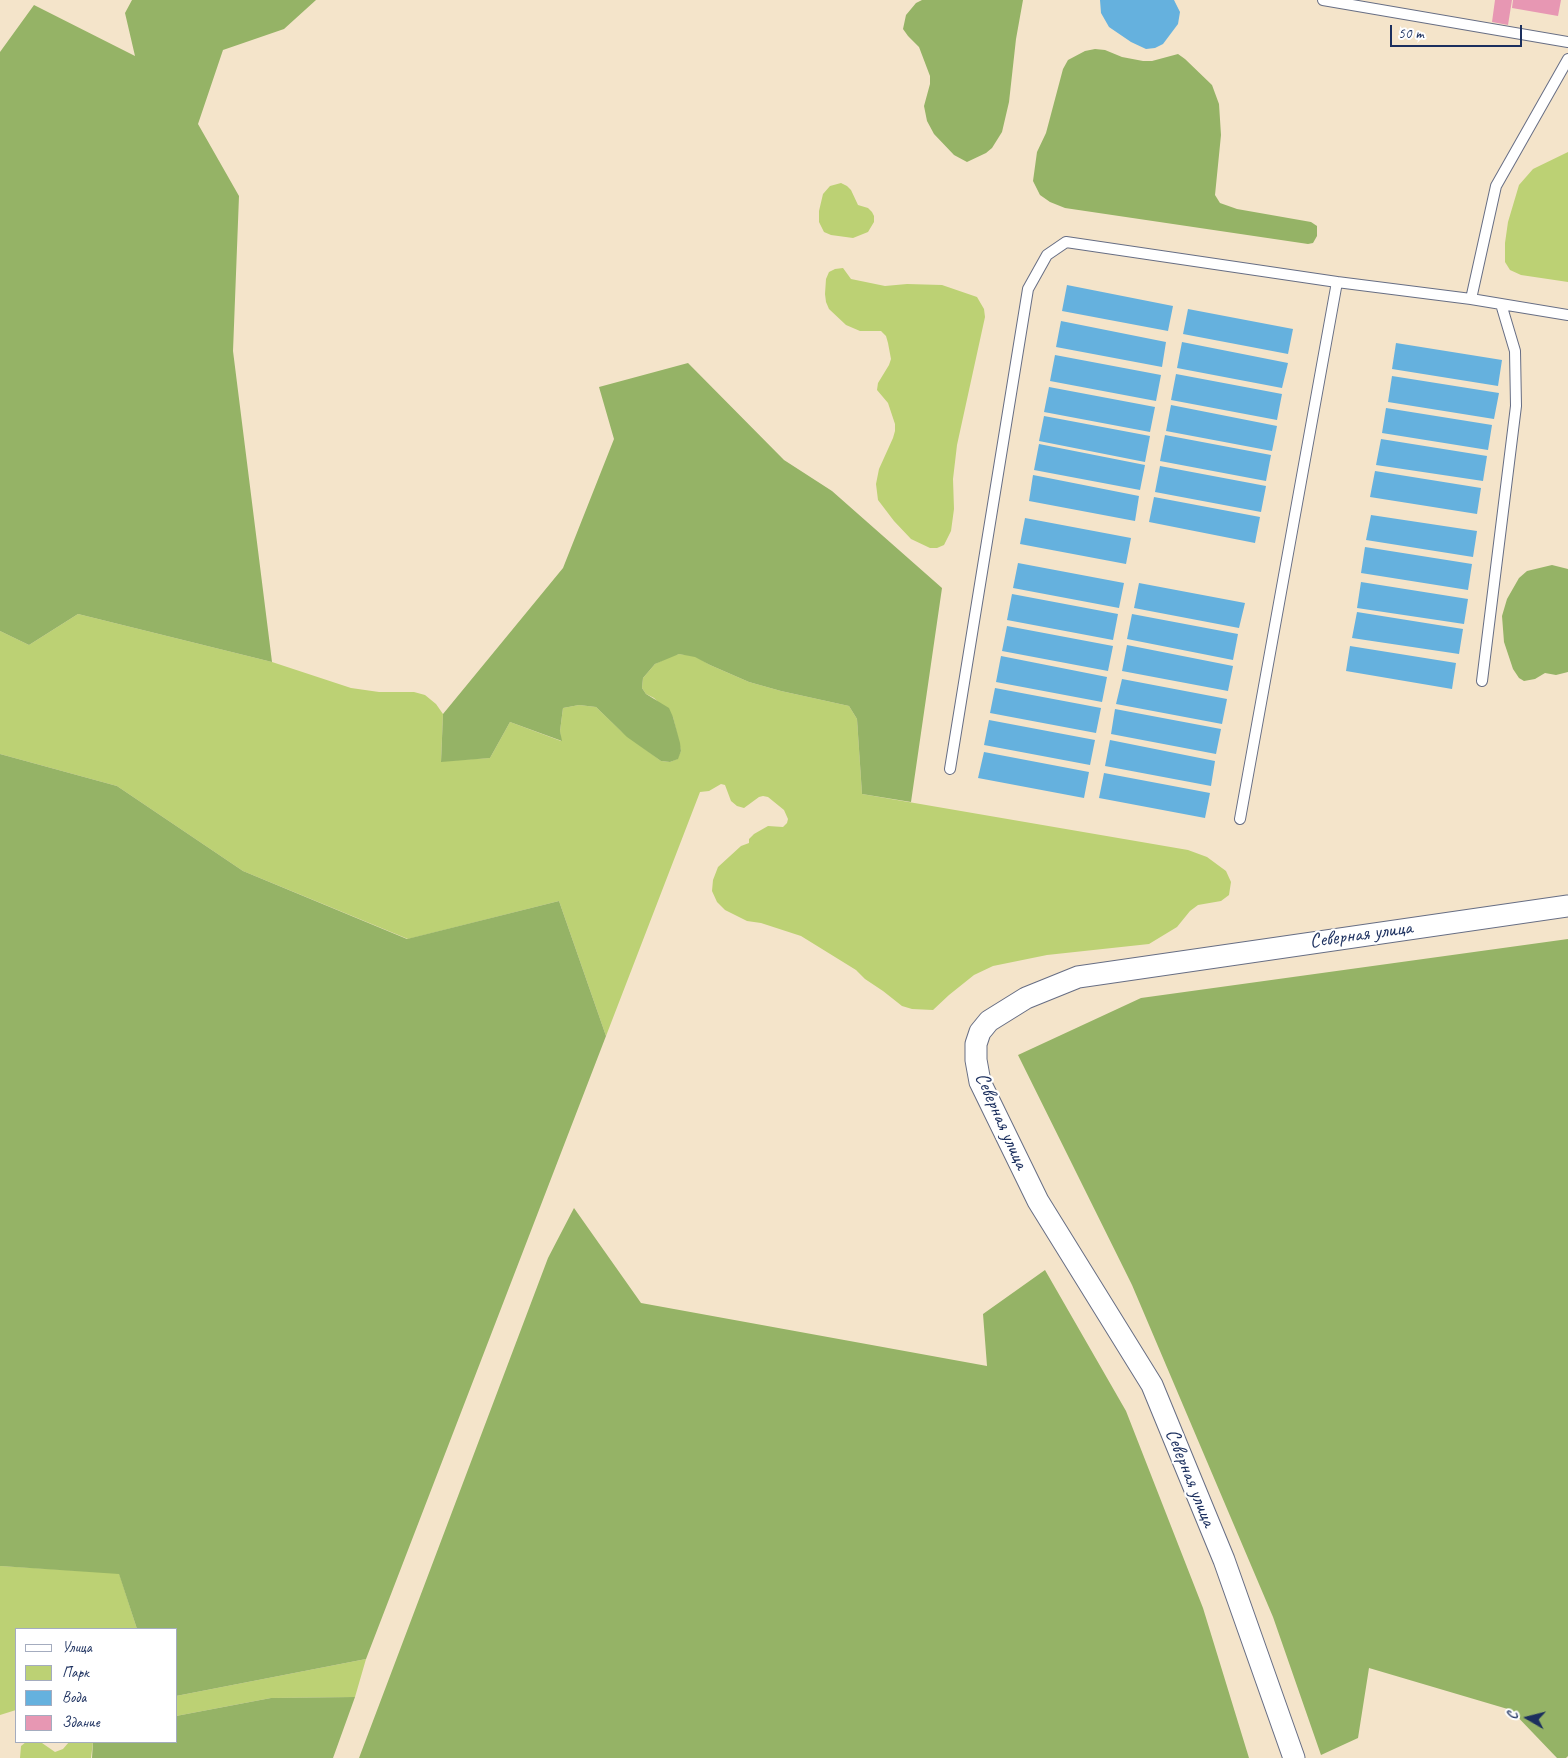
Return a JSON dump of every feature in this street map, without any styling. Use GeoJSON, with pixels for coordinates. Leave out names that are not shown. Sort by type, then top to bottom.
{"type":"FeatureCollection","features":[{"type":"Feature","properties":{"kind":"street","name":"Северная улица"},"geometry":{"type":"LineString","coordinates":[[1294,1758],[1224,1560],[1152,1384],[1038,1201],[980,1082],[976,1060],[976,1044],[980,1032],[990,1020],[1026,998],[1078,976],[1568,906]]}},
{"type":"Feature","properties":{"kind":"lane"},"geometry":{"type":"LineString","coordinates":[[1323,0],[1568,42]]}},
{"type":"Feature","properties":{"kind":"lane"},"geometry":{"type":"LineString","coordinates":[[1471,299],[1496,186],[1568,59]]}},
{"type":"Feature","properties":{"kind":"lane"},"geometry":{"type":"LineString","coordinates":[[950,769],[1028,289],[1046,255],[1066,242],[1336,282],[1471,299],[1568,315]]}},
{"type":"Feature","properties":{"kind":"lane"},"geometry":{"type":"LineString","coordinates":[[1240,819],[1336,282]]}},
{"type":"Feature","properties":{"kind":"lane"},"geometry":{"type":"LineString","coordinates":[[1482,681],[1516,406],[1515,351],[1501,304]]}},
{"type":"Feature","properties":{"kind":"green space"},"geometry":{"type":"Polygon","coordinates":[[[132,0],[316,0],[284,29],[223,50],[198,124],[239,196],[233,351],[272,662],[78,614],[29,645],[0,631],[0,52],[34,5],[135,56],[125,13],[132,0]]]}},
{"type":"Feature","properties":{"kind":"green space"},"geometry":{"type":"Polygon","coordinates":[[[922,0],[1023,0],[1016,39],[1009,102],[1002,132],[992,148],[967,162],[954,155],[934,134],[927,121],[924,106],[930,84],[930,76],[919,47],[903,29],[906,15],[916,3],[922,0]]]}},
{"type":"Feature","properties":{"kind":"green space"},"geometry":{"type":"Polygon","coordinates":[[[1095,49],[1143,61],[1152,61],[1178,54],[1185,59],[1212,85],[1219,104],[1221,135],[1215,195],[1220,203],[1237,209],[1311,222],[1317,226],[1317,236],[1313,243],[1308,244],[1065,208],[1050,202],[1040,195],[1033,181],[1037,152],[1046,133],[1063,69],[1068,60],[1085,51],[1095,49]]]}},
{"type":"Feature","properties":{"kind":"green space"},"geometry":{"type":"Polygon","coordinates":[[[1568,152],[1568,282],[1521,275],[1510,270],[1505,262],[1508,222],[1519,185],[1533,169],[1568,152]]]}},
{"type":"Feature","properties":{"kind":"green space"},"geometry":{"type":"Polygon","coordinates":[[[841,183],[851,190],[858,205],[868,208],[874,216],[874,222],[868,232],[853,238],[831,235],[824,232],[819,222],[819,211],[823,194],[830,186],[841,183]]]}},
{"type":"Feature","properties":{"kind":"green space"},"geometry":{"type":"Polygon","coordinates":[[[843,268],[851,279],[885,286],[907,284],[942,285],[977,297],[984,309],[985,317],[957,445],[953,479],[954,509],[951,531],[944,545],[937,548],[930,548],[911,539],[878,500],[876,484],[879,469],[893,438],[895,424],[888,403],[877,390],[878,383],[891,359],[886,336],[881,331],[860,331],[846,325],[829,309],[825,294],[826,279],[829,272],[843,268]]]}},
{"type":"Feature","properties":{"kind":"green space"},"geometry":{"type":"Polygon","coordinates":[[[688,363],[784,460],[832,491],[942,588],[911,802],[862,794],[857,719],[849,706],[749,682],[695,657],[679,654],[655,664],[643,678],[642,688],[646,694],[669,708],[680,743],[681,751],[678,759],[670,762],[661,761],[627,737],[596,707],[579,705],[563,708],[560,731],[562,741],[510,722],[490,758],[441,762],[443,714],[563,568],[614,439],[599,387],[688,363]]]}},
{"type":"Feature","properties":{"kind":"green space"},"geometry":{"type":"Polygon","coordinates":[[[1552,565],[1568,569],[1568,672],[1556,675],[1545,673],[1535,679],[1524,681],[1519,678],[1513,669],[1504,642],[1502,616],[1507,599],[1519,578],[1527,571],[1552,565]]]}},
{"type":"Feature","properties":{"kind":"green space"},"geometry":{"type":"Polygon","coordinates":[[[78,614],[272,662],[351,688],[379,692],[414,692],[425,695],[436,704],[443,714],[441,761],[490,758],[510,722],[561,741],[560,731],[563,708],[579,705],[596,707],[621,731],[661,761],[670,762],[677,759],[681,751],[673,717],[654,698],[646,694],[642,688],[643,678],[655,664],[671,656],[679,654],[695,656],[710,665],[749,682],[849,706],[857,719],[862,794],[1188,850],[1207,857],[1226,871],[1231,882],[1229,895],[1221,901],[1198,905],[1190,911],[1177,927],[1149,944],[1047,955],[993,966],[974,975],[933,1010],[912,1009],[902,1006],[865,979],[856,970],[801,936],[761,923],[747,921],[725,910],[717,902],[712,891],[713,880],[718,867],[741,846],[749,843],[749,839],[754,834],[768,826],[783,827],[788,819],[784,810],[768,797],[759,797],[744,808],[737,806],[731,801],[725,785],[721,784],[709,791],[700,792],[606,1036],[559,901],[408,939],[243,871],[117,786],[0,754],[0,631],[29,645],[78,614]]]}},
{"type":"Feature","properties":{"kind":"green space"},"geometry":{"type":"Polygon","coordinates":[[[0,754],[117,786],[243,871],[407,939],[559,901],[606,1036],[366,1659],[178,1696],[178,1628],[137,1628],[119,1574],[0,1566],[0,754]]]}},
{"type":"Feature","properties":{"kind":"green space"},"geometry":{"type":"Polygon","coordinates":[[[1568,939],[1568,1756],[1566,1758],[1557,1758],[1511,1710],[1369,1668],[1358,1738],[1321,1755],[1273,1617],[1132,1285],[1018,1055],[1141,998],[1568,939]]]}},
{"type":"Feature","properties":{"kind":"green space"},"geometry":{"type":"Polygon","coordinates":[[[574,1208],[641,1303],[987,1366],[983,1314],[1045,1270],[1126,1411],[1203,1608],[1249,1758],[359,1758],[548,1258],[574,1208]]]}},
{"type":"Feature","properties":{"kind":"green space"},"geometry":{"type":"Polygon","coordinates":[[[0,1566],[119,1573],[137,1628],[15,1628],[15,1710],[0,1715],[0,1566]]]}},
{"type":"Feature","properties":{"kind":"green space"},"geometry":{"type":"Polygon","coordinates":[[[366,1659],[355,1697],[271,1698],[178,1716],[178,1696],[366,1659]]]}},
{"type":"Feature","properties":{"kind":"green space"},"geometry":{"type":"Polygon","coordinates":[[[355,1697],[333,1758],[92,1758],[93,1743],[178,1743],[178,1716],[271,1698],[355,1697]]]}},
{"type":"Feature","properties":{"kind":"green space"},"geometry":{"type":"Polygon","coordinates":[[[25,1743],[42,1743],[55,1752],[63,1749],[68,1743],[93,1743],[91,1758],[20,1758],[21,1746],[25,1743]]]}},
{"type":"Feature","properties":{"kind":"water"},"geometry":{"type":"Polygon","coordinates":[[[1100,0],[1174,0],[1180,12],[1178,24],[1163,44],[1155,48],[1146,49],[1131,42],[1109,27],[1101,13],[1100,0]]]}},
{"type":"Feature","properties":{"kind":"water"},"geometry":{"type":"Polygon","coordinates":[[[1067,285],[1173,306],[1168,331],[1062,311],[1067,285]]]}},
{"type":"Feature","properties":{"kind":"water"},"geometry":{"type":"Polygon","coordinates":[[[1188,309],[1293,329],[1288,354],[1183,334],[1188,309]]]}},
{"type":"Feature","properties":{"kind":"water"},"geometry":{"type":"Polygon","coordinates":[[[1061,321],[1166,342],[1162,367],[1056,347],[1061,321]]]}},
{"type":"Feature","properties":{"kind":"water"},"geometry":{"type":"Polygon","coordinates":[[[1182,342],[1288,363],[1282,388],[1177,368],[1182,342]]]}},
{"type":"Feature","properties":{"kind":"water"},"geometry":{"type":"Polygon","coordinates":[[[1396,343],[1502,360],[1498,386],[1392,369],[1396,343]]]}},
{"type":"Feature","properties":{"kind":"water"},"geometry":{"type":"Polygon","coordinates":[[[1055,355],[1161,375],[1156,401],[1050,381],[1055,355]]]}},
{"type":"Feature","properties":{"kind":"water"},"geometry":{"type":"Polygon","coordinates":[[[1176,374],[1282,394],[1277,420],[1171,400],[1176,374]]]}},
{"type":"Feature","properties":{"kind":"water"},"geometry":{"type":"Polygon","coordinates":[[[1392,376],[1499,393],[1494,419],[1388,402],[1392,376]]]}},
{"type":"Feature","properties":{"kind":"water"},"geometry":{"type":"Polygon","coordinates":[[[1049,387],[1155,407],[1150,432],[1044,412],[1049,387]]]}},
{"type":"Feature","properties":{"kind":"water"},"geometry":{"type":"Polygon","coordinates":[[[1171,405],[1277,426],[1272,451],[1166,431],[1171,405]]]}},
{"type":"Feature","properties":{"kind":"water"},"geometry":{"type":"Polygon","coordinates":[[[1386,408],[1492,425],[1488,450],[1382,433],[1386,408]]]}},
{"type":"Feature","properties":{"kind":"water"},"geometry":{"type":"Polygon","coordinates":[[[1044,416],[1150,436],[1145,462],[1039,441],[1044,416]]]}},
{"type":"Feature","properties":{"kind":"water"},"geometry":{"type":"Polygon","coordinates":[[[1165,435],[1271,455],[1266,481],[1160,461],[1165,435]]]}},
{"type":"Feature","properties":{"kind":"water"},"geometry":{"type":"Polygon","coordinates":[[[1381,439],[1487,456],[1483,481],[1376,465],[1381,439]]]}},
{"type":"Feature","properties":{"kind":"water"},"geometry":{"type":"Polygon","coordinates":[[[1039,444],[1145,465],[1140,490],[1034,470],[1039,444]]]}},
{"type":"Feature","properties":{"kind":"water"},"geometry":{"type":"Polygon","coordinates":[[[1160,466],[1266,486],[1261,512],[1155,492],[1160,466]]]}},
{"type":"Feature","properties":{"kind":"water"},"geometry":{"type":"Polygon","coordinates":[[[1375,471],[1481,488],[1477,514],[1370,497],[1375,471]]]}},
{"type":"Feature","properties":{"kind":"water"},"geometry":{"type":"Polygon","coordinates":[[[1033,475],[1139,496],[1135,521],[1029,501],[1033,475]]]}},
{"type":"Feature","properties":{"kind":"water"},"geometry":{"type":"Polygon","coordinates":[[[1154,497],[1260,517],[1255,543],[1149,522],[1154,497]]]}},
{"type":"Feature","properties":{"kind":"water"},"geometry":{"type":"Polygon","coordinates":[[[1371,515],[1477,531],[1473,557],[1366,540],[1371,515]]]}},
{"type":"Feature","properties":{"kind":"water"},"geometry":{"type":"Polygon","coordinates":[[[1025,518],[1131,538],[1126,564],[1020,544],[1025,518]]]}},
{"type":"Feature","properties":{"kind":"water"},"geometry":{"type":"Polygon","coordinates":[[[1365,547],[1472,564],[1468,590],[1361,573],[1365,547]]]}},
{"type":"Feature","properties":{"kind":"water"},"geometry":{"type":"Polygon","coordinates":[[[1018,563],[1124,583],[1119,608],[1013,588],[1018,563]]]}},
{"type":"Feature","properties":{"kind":"water"},"geometry":{"type":"Polygon","coordinates":[[[1361,582],[1468,599],[1464,624],[1357,608],[1361,582]]]}},
{"type":"Feature","properties":{"kind":"water"},"geometry":{"type":"Polygon","coordinates":[[[1139,583],[1245,603],[1239,628],[1134,608],[1139,583]]]}},
{"type":"Feature","properties":{"kind":"water"},"geometry":{"type":"Polygon","coordinates":[[[1012,594],[1118,614],[1113,640],[1007,620],[1012,594]]]}},
{"type":"Feature","properties":{"kind":"water"},"geometry":{"type":"Polygon","coordinates":[[[1357,612],[1463,629],[1459,654],[1352,638],[1357,612]]]}},
{"type":"Feature","properties":{"kind":"water"},"geometry":{"type":"Polygon","coordinates":[[[1132,614],[1238,634],[1233,660],[1127,639],[1132,614]]]}},
{"type":"Feature","properties":{"kind":"water"},"geometry":{"type":"Polygon","coordinates":[[[1007,626],[1113,646],[1108,671],[1002,651],[1007,626]]]}},
{"type":"Feature","properties":{"kind":"water"},"geometry":{"type":"Polygon","coordinates":[[[1127,645],[1233,666],[1228,691],[1122,671],[1127,645]]]}},
{"type":"Feature","properties":{"kind":"water"},"geometry":{"type":"Polygon","coordinates":[[[1350,646],[1456,663],[1452,689],[1346,671],[1350,646]]]}},
{"type":"Feature","properties":{"kind":"water"},"geometry":{"type":"Polygon","coordinates":[[[1001,656],[1107,677],[1102,702],[996,682],[1001,656]]]}},
{"type":"Feature","properties":{"kind":"water"},"geometry":{"type":"Polygon","coordinates":[[[1122,679],[1227,699],[1222,724],[1116,704],[1122,679]]]}},
{"type":"Feature","properties":{"kind":"water"},"geometry":{"type":"Polygon","coordinates":[[[995,688],[1101,708],[1096,733],[990,713],[995,688]]]}},
{"type":"Feature","properties":{"kind":"water"},"geometry":{"type":"Polygon","coordinates":[[[1115,709],[1221,729],[1216,754],[1111,734],[1115,709]]]}},
{"type":"Feature","properties":{"kind":"water"},"geometry":{"type":"Polygon","coordinates":[[[989,720],[1095,740],[1090,765],[984,745],[989,720]]]}},
{"type":"Feature","properties":{"kind":"water"},"geometry":{"type":"Polygon","coordinates":[[[1110,740],[1215,761],[1211,786],[1105,766],[1110,740]]]}},
{"type":"Feature","properties":{"kind":"water"},"geometry":{"type":"Polygon","coordinates":[[[984,752],[1089,772],[1084,798],[978,778],[984,752]]]}},
{"type":"Feature","properties":{"kind":"water"},"geometry":{"type":"Polygon","coordinates":[[[1104,773],[1210,793],[1205,818],[1099,798],[1104,773]]]}},
{"type":"Feature","properties":{"kind":"building"},"geometry":{"type":"Polygon","coordinates":[[[1495,0],[1512,0],[1508,25],[1492,22],[1495,0]]]}},
{"type":"Feature","properties":{"kind":"building"},"geometry":{"type":"Polygon","coordinates":[[[1513,0],[1561,0],[1558,16],[1512,8],[1513,0]]]}}]}
